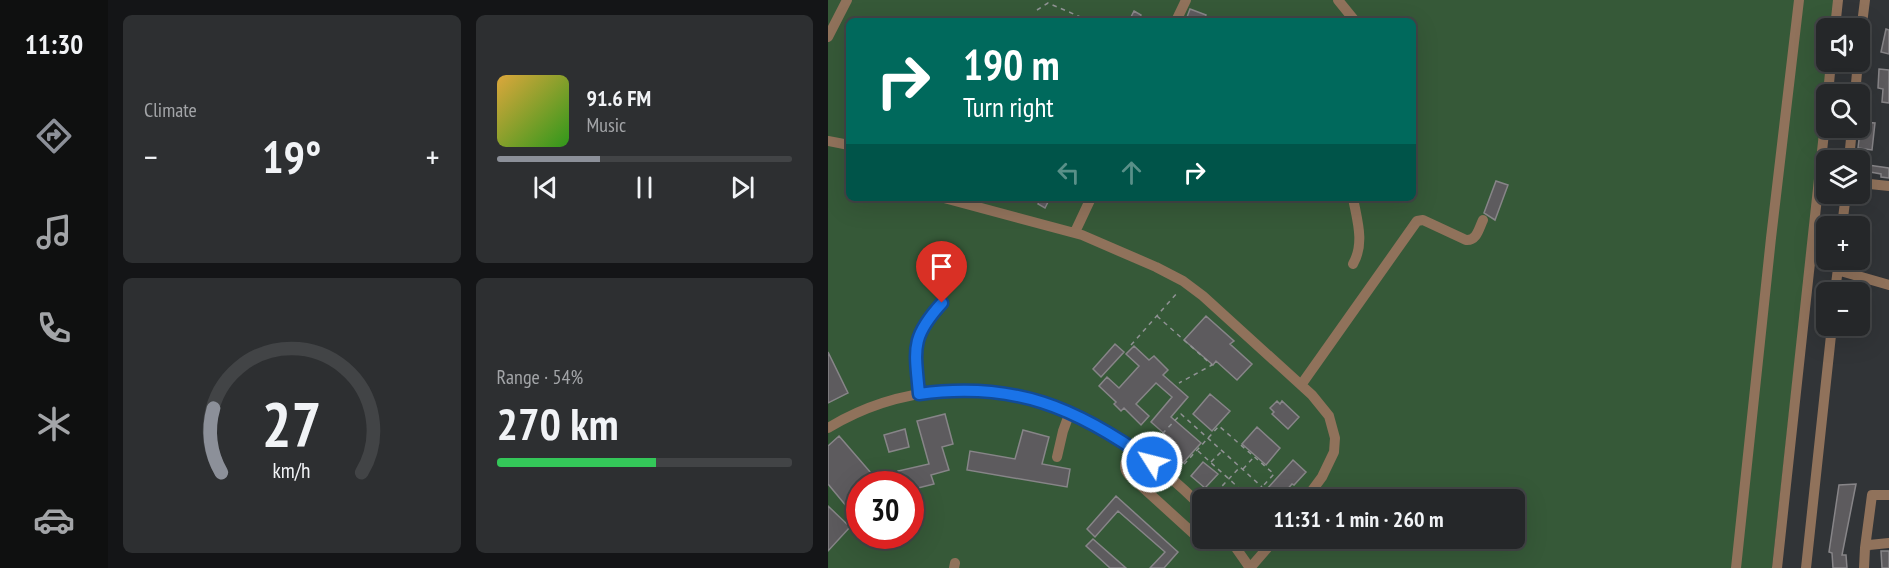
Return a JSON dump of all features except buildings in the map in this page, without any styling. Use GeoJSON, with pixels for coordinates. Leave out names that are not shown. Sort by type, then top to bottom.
{"type":"FeatureCollection","features":[{"type":"Feature","properties":{"kind":"street"},"geometry":{"type":"LineString","coordinates":[[828,37],[847,0]]}},
{"type":"Feature","properties":{"kind":"street"},"geometry":{"type":"LineString","coordinates":[[1177,18],[1186,0]]}},
{"type":"Feature","properties":{"kind":"street"},"geometry":{"type":"LineString","coordinates":[[1338,0],[1353,18]]}},
{"type":"Feature","properties":{"kind":"street"},"geometry":{"type":"LineString","coordinates":[[1736,568],[1799,0]]}},
{"type":"Feature","properties":{"kind":"street"},"geometry":{"type":"LineString","coordinates":[[1836,18],[1838,0]]}},
{"type":"Feature","properties":{"kind":"street"},"geometry":{"type":"LineString","coordinates":[[1863,18],[1865,0]]}},
{"type":"Feature","properties":{"kind":"street"},"geometry":{"type":"LineString","coordinates":[[1778,568],[1824,138]]}},
{"type":"Feature","properties":{"kind":"street"},"geometry":{"type":"LineString","coordinates":[[828,141],[846,145]]}},
{"type":"Feature","properties":{"kind":"street"},"geometry":{"type":"LineString","coordinates":[[1870,184],[1889,186]]}},
{"type":"Feature","properties":{"kind":"street"},"geometry":{"type":"LineString","coordinates":[[956,201],[1075,232],[1156,267],[1186,283],[1203,296],[1324,408],[1335,438],[1334,452],[1328,467],[1313,489]]}},
{"type":"Feature","properties":{"kind":"street"},"geometry":{"type":"LineString","coordinates":[[1075,232],[1090,201]]}},
{"type":"Feature","properties":{"kind":"street"},"geometry":{"type":"LineString","coordinates":[[1353,201],[1360,242],[1358,255],[1353,264]]}},
{"type":"Feature","properties":{"kind":"street"},"geometry":{"type":"LineString","coordinates":[[1301,385],[1417,221],[1423,220],[1466,240],[1471,240],[1475,237],[1483,220]]}},
{"type":"Feature","properties":{"kind":"street"},"geometry":{"type":"LineString","coordinates":[[1851,270],[1889,285]]}},
{"type":"Feature","properties":{"kind":"street"},"geometry":{"type":"LineString","coordinates":[[919,394],[915,351],[919,335],[929,318],[942,303]]}},
{"type":"Feature","properties":{"kind":"street"},"geometry":{"type":"LineString","coordinates":[[1806,568],[1831,336]]}},
{"type":"Feature","properties":{"kind":"street"},"geometry":{"type":"LineString","coordinates":[[828,428],[871,407],[919,394],[964,390],[1016,395],[1070,412],[1104,430],[1138,452],[1192,498]]}},
{"type":"Feature","properties":{"kind":"street"},"geometry":{"type":"LineString","coordinates":[[1057,457],[1070,412]]}},
{"type":"Feature","properties":{"kind":"street"},"geometry":{"type":"LineString","coordinates":[[1138,452],[1124,463],[1125,471],[1192,531]]}},
{"type":"Feature","properties":{"kind":"street"},"geometry":{"type":"LineString","coordinates":[[1864,568],[1872,495],[1889,495]]}},
{"type":"Feature","properties":{"kind":"street"},"geometry":{"type":"LineString","coordinates":[[1865,548],[1869,545],[1889,543]]}},
{"type":"Feature","properties":{"kind":"street"},"geometry":{"type":"LineString","coordinates":[[1237,549],[1250,568],[1266,549]]}},
{"type":"Feature","properties":{"kind":"path"},"geometry":{"type":"LineString","coordinates":[[1037,10],[1048,3],[1083,18]]}},
{"type":"Feature","properties":{"kind":"path"},"geometry":{"type":"LineString","coordinates":[[1131,345],[1186,283]]}},
{"type":"Feature","properties":{"kind":"path"},"geometry":{"type":"LineString","coordinates":[[1157,316],[1212,365],[1179,383]]}},
{"type":"Feature","properties":{"kind":"path"},"geometry":{"type":"LineString","coordinates":[[1138,452],[1181,414],[1208,438],[1222,451],[1242,468],[1262,487],[1274,474],[1219,426],[1208,438],[1196,450],[1172,479]]}},
{"type":"Feature","properties":{"kind":"path"},"geometry":{"type":"LineString","coordinates":[[1196,450],[1240,489]]}},
{"type":"Feature","properties":{"kind":"path"},"geometry":{"type":"LineString","coordinates":[[1211,463],[1222,451]]}},
{"type":"Feature","properties":{"kind":"path"},"geometry":{"type":"LineString","coordinates":[[1219,489],[1254,457]]}},
{"type":"Feature","properties":{"kind":"green space"},"geometry":{"type":"Polygon","coordinates":[[[828,0],[1834,0],[1832,18],[1816,18],[1816,72],[1827,72],[1826,84],[1816,84],[1816,138],[1820,138],[1818,150],[1816,150],[1816,170],[1772,568],[828,568],[828,0]]]}},
{"type":"Feature","properties":{"kind":"route"},"geometry":{"type":"LineString","coordinates":[[942,303],[929,318],[919,335],[915,351],[919,394],[950,390],[978,390],[1016,395],[1047,403],[1083,418],[1152,462]]}}]}
